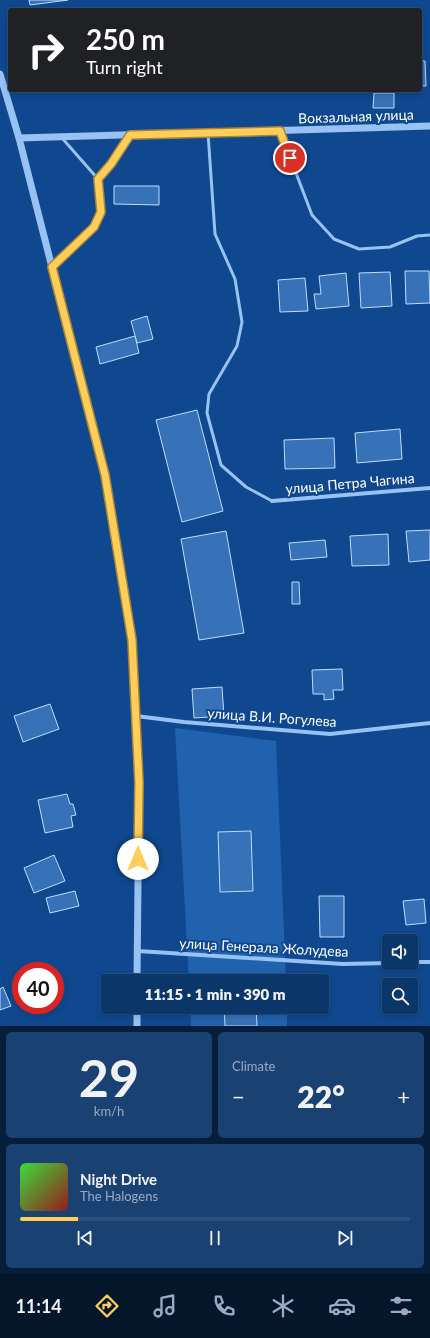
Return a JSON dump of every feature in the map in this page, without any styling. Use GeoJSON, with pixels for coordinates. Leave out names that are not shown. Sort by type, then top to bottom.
{"type":"FeatureCollection","features":[{"type":"Feature","properties":{"kind":"street"},"geometry":{"type":"LineString","coordinates":[[0,74],[19,138],[105,475],[132,640],[139,783],[137,974]]}},
{"type":"Feature","properties":{"kind":"street","name":"Вокзальная улица"},"geometry":{"type":"LineString","coordinates":[[19,138],[430,126]]}},
{"type":"Feature","properties":{"kind":"street","name":"улица Петра Чагина"},"geometry":{"type":"LineString","coordinates":[[272,501],[430,488]]}},
{"type":"Feature","properties":{"kind":"street","name":"улица В.И. Рогулева"},"geometry":{"type":"LineString","coordinates":[[136,716],[191,723],[330,734],[430,723]]}},
{"type":"Feature","properties":{"kind":"street","name":"улица Генерала Жолудева"},"geometry":{"type":"LineString","coordinates":[[138,951],[343,964],[382,963]]}},
{"type":"Feature","properties":{"kind":"street"},"geometry":{"type":"LineString","coordinates":[[418,962],[430,962]]}},
{"type":"Feature","properties":{"kind":"street"},"geometry":{"type":"LineString","coordinates":[[137,1014],[137,1026]]}},
{"type":"Feature","properties":{"kind":"lane"},"geometry":{"type":"LineString","coordinates":[[280,131],[312,215],[334,239],[359,249],[390,248],[417,236],[430,235]]}},
{"type":"Feature","properties":{"kind":"lane"},"geometry":{"type":"LineString","coordinates":[[208,133],[214,234],[235,279],[242,322],[237,346],[209,394],[207,413],[221,465],[246,487],[272,501]]}},
{"type":"Feature","properties":{"kind":"lane"},"geometry":{"type":"LineString","coordinates":[[98,179],[111,164],[130,135]]}},
{"type":"Feature","properties":{"kind":"lane"},"geometry":{"type":"LineString","coordinates":[[52,267],[94,227],[101,212],[98,179],[61,137]]}},
{"type":"Feature","properties":{"kind":"shaded area"},"geometry":{"type":"Polygon","coordinates":[[[175,728],[276,741],[286,974],[189,974],[175,728]]]}},
{"type":"Feature","properties":{"kind":"shaded area"},"geometry":{"type":"Polygon","coordinates":[[[190,1014],[287,1014],[287,1026],[191,1026],[190,1014]]]}},
{"type":"Feature","properties":{"kind":"building"},"geometry":{"type":"Polygon","coordinates":[[[29,0],[68,0],[30,5],[29,0]]]}},
{"type":"Feature","properties":{"kind":"building"},"geometry":{"type":"Polygon","coordinates":[[[422,61],[425,61],[426,86],[422,86],[422,61]]]}},
{"type":"Feature","properties":{"kind":"building"},"geometry":{"type":"Polygon","coordinates":[[[374,93],[394,93],[394,108],[373,108],[374,93]]]}},
{"type":"Feature","properties":{"kind":"building"},"geometry":{"type":"Polygon","coordinates":[[[114,186],[159,186],[159,205],[114,204],[114,186]]]}},
{"type":"Feature","properties":{"kind":"building"},"geometry":{"type":"Polygon","coordinates":[[[405,271],[429,271],[430,303],[406,304],[405,271]]]}},
{"type":"Feature","properties":{"kind":"building"},"geometry":{"type":"Polygon","coordinates":[[[390,272],[392,306],[361,308],[359,273],[390,272]]]}},
{"type":"Feature","properties":{"kind":"building"},"geometry":{"type":"Polygon","coordinates":[[[346,273],[349,306],[316,309],[314,294],[321,294],[319,276],[346,273]]]}},
{"type":"Feature","properties":{"kind":"building"},"geometry":{"type":"Polygon","coordinates":[[[305,278],[308,311],[280,312],[278,280],[305,278]]]}},
{"type":"Feature","properties":{"kind":"building"},"geometry":{"type":"Polygon","coordinates":[[[147,316],[153,339],[137,343],[131,321],[147,316]]]}},
{"type":"Feature","properties":{"kind":"building"},"geometry":{"type":"Polygon","coordinates":[[[135,336],[139,353],[100,364],[96,347],[135,336]]]}},
{"type":"Feature","properties":{"kind":"building"},"geometry":{"type":"Polygon","coordinates":[[[197,410],[223,511],[182,522],[156,420],[197,410]]]}},
{"type":"Feature","properties":{"kind":"building"},"geometry":{"type":"Polygon","coordinates":[[[400,429],[402,459],[357,463],[355,433],[400,429]]]}},
{"type":"Feature","properties":{"kind":"building"},"geometry":{"type":"Polygon","coordinates":[[[334,438],[335,468],[285,469],[284,440],[334,438]]]}},
{"type":"Feature","properties":{"kind":"building"},"geometry":{"type":"Polygon","coordinates":[[[430,530],[430,560],[409,562],[406,531],[430,530]]]}},
{"type":"Feature","properties":{"kind":"building"},"geometry":{"type":"Polygon","coordinates":[[[226,531],[244,633],[199,640],[181,539],[226,531]]]}},
{"type":"Feature","properties":{"kind":"building"},"geometry":{"type":"Polygon","coordinates":[[[388,534],[389,565],[352,566],[350,536],[388,534]]]}},
{"type":"Feature","properties":{"kind":"building"},"geometry":{"type":"Polygon","coordinates":[[[325,540],[327,557],[291,560],[289,543],[325,540]]]}},
{"type":"Feature","properties":{"kind":"building"},"geometry":{"type":"Polygon","coordinates":[[[292,582],[299,582],[300,604],[292,604],[292,582]]]}},
{"type":"Feature","properties":{"kind":"building"},"geometry":{"type":"Polygon","coordinates":[[[342,669],[343,690],[333,690],[334,699],[324,700],[324,694],[313,694],[312,670],[342,669]]]}},
{"type":"Feature","properties":{"kind":"building"},"geometry":{"type":"Polygon","coordinates":[[[222,687],[224,716],[194,718],[192,689],[222,687]]]}},
{"type":"Feature","properties":{"kind":"building"},"geometry":{"type":"Polygon","coordinates":[[[50,704],[59,729],[23,742],[14,716],[50,704]]]}},
{"type":"Feature","properties":{"kind":"building"},"geometry":{"type":"Polygon","coordinates":[[[67,794],[70,804],[73,804],[76,815],[71,816],[73,827],[45,833],[38,800],[67,794]]]}},
{"type":"Feature","properties":{"kind":"building"},"geometry":{"type":"Polygon","coordinates":[[[251,831],[253,891],[220,892],[218,832],[251,831]]]}},
{"type":"Feature","properties":{"kind":"building"},"geometry":{"type":"Polygon","coordinates":[[[54,855],[65,881],[34,893],[24,868],[54,855]]]}},
{"type":"Feature","properties":{"kind":"building"},"geometry":{"type":"Polygon","coordinates":[[[75,891],[79,906],[50,913],[46,898],[75,891]]]}},
{"type":"Feature","properties":{"kind":"building"},"geometry":{"type":"Polygon","coordinates":[[[319,896],[344,896],[344,937],[320,937],[319,896]]]}},
{"type":"Feature","properties":{"kind":"building"},"geometry":{"type":"Polygon","coordinates":[[[424,899],[426,923],[406,925],[403,901],[424,899]]]}},
{"type":"Feature","properties":{"kind":"building"},"geometry":{"type":"Polygon","coordinates":[[[3,987],[11,1006],[0,1010],[0,989],[3,987]]]}},
{"type":"Feature","properties":{"kind":"building"},"geometry":{"type":"Polygon","coordinates":[[[224,1014],[256,1014],[257,1026],[225,1026],[224,1014]]]}},
{"type":"Feature","properties":{"kind":"route"},"geometry":{"type":"LineString","coordinates":[[138,859],[139,783],[132,640],[105,475],[52,267],[94,227],[101,212],[98,179],[111,164],[130,135],[280,131],[290,158]]}}]}
